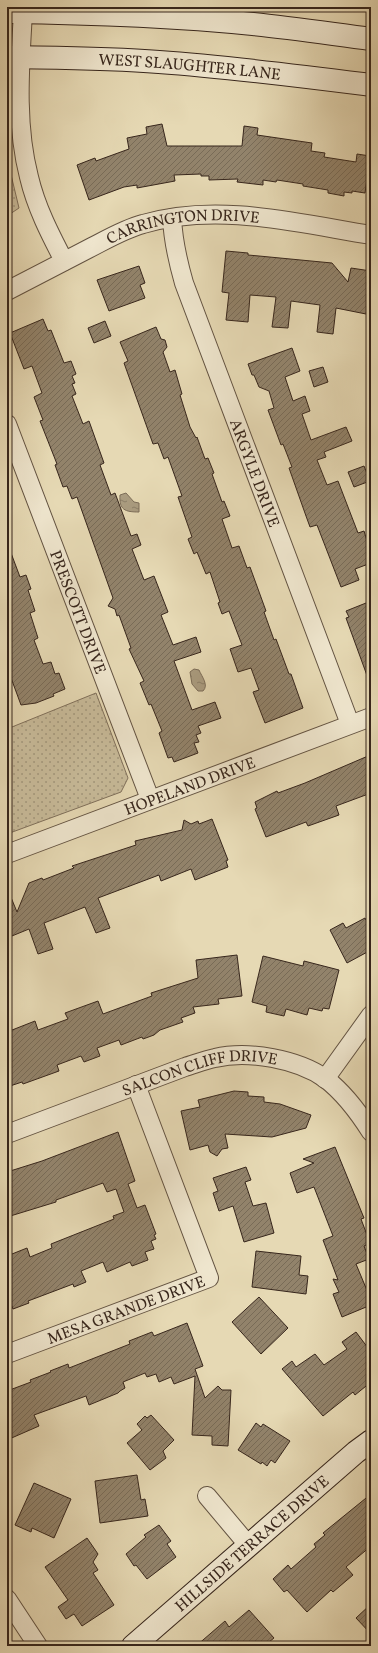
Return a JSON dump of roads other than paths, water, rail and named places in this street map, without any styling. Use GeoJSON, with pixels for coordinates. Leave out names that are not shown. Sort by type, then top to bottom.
{"type":"FeatureCollection","features":[{"type":"Feature","properties":{"kind":"main road"},"geometry":{"type":"LineString","coordinates":[[15,12],[120,15],[206,20],[254,24],[371,39]]}},
{"type":"Feature","properties":{"kind":"main road","name":"WEST SLAUGHTER LANE"},"geometry":{"type":"LineString","coordinates":[[14,57],[76,57],[159,62],[252,70],[371,85]]}},
{"type":"Feature","properties":{"kind":"main road","name":"HILLSIDE TERRACE DRIVE"},"geometry":{"type":"LineString","coordinates":[[133,1646],[356,1452],[371,1441]]}},
{"type":"Feature","properties":{"kind":"street"},"geometry":{"type":"LineString","coordinates":[[15,12],[14,57],[25,160],[39,210],[64,261]]}},
{"type":"Feature","properties":{"kind":"street","name":"CARRINGTON DRIVE"},"geometry":{"type":"LineString","coordinates":[[7,291],[131,228],[172,218],[192,215],[234,215],[267,218],[371,236]]}},
{"type":"Feature","properties":{"kind":"street","name":"ARGYLE DRIVE"},"geometry":{"type":"LineString","coordinates":[[172,218],[175,248],[184,283],[350,724]]}},
{"type":"Feature","properties":{"kind":"street","name":"PRESCOTT DRIVE"},"geometry":{"type":"LineString","coordinates":[[7,424],[150,799]]}},
{"type":"Feature","properties":{"kind":"street","name":"HOPELAND DRIVE"},"geometry":{"type":"LineString","coordinates":[[7,854],[371,717]]}},
{"type":"Feature","properties":{"kind":"street"},"geometry":{"type":"LineString","coordinates":[[325,1079],[371,1015]]}},
{"type":"Feature","properties":{"kind":"street","name":"SALCON CLIFF DRIVE"},"geometry":{"type":"LineString","coordinates":[[7,1134],[136,1085],[215,1058],[244,1055],[268,1057],[288,1062],[325,1079],[352,1105],[371,1132]]}},
{"type":"Feature","properties":{"kind":"street","name":"MESA GRANDE DRIVE"},"geometry":{"type":"LineString","coordinates":[[7,1354],[209,1278],[136,1085]]}},
{"type":"Feature","properties":{"kind":"street"},"geometry":{"type":"LineString","coordinates":[[208,1496],[249,1546]]}},
{"type":"Feature","properties":{"kind":"street"},"geometry":{"type":"LineString","coordinates":[[7,1599],[38,1646]]}},
{"type":"Feature","properties":{"kind":"water"},"geometry":{"type":"Polygon","coordinates":[[[126,493],[134,502],[139,503],[139,512],[127,511],[122,507],[120,495],[126,493]]]}},
{"type":"Feature","properties":{"kind":"water"},"geometry":{"type":"Polygon","coordinates":[[[194,669],[199,670],[204,681],[205,689],[203,691],[198,691],[192,684],[190,672],[194,669]]]}}]}
